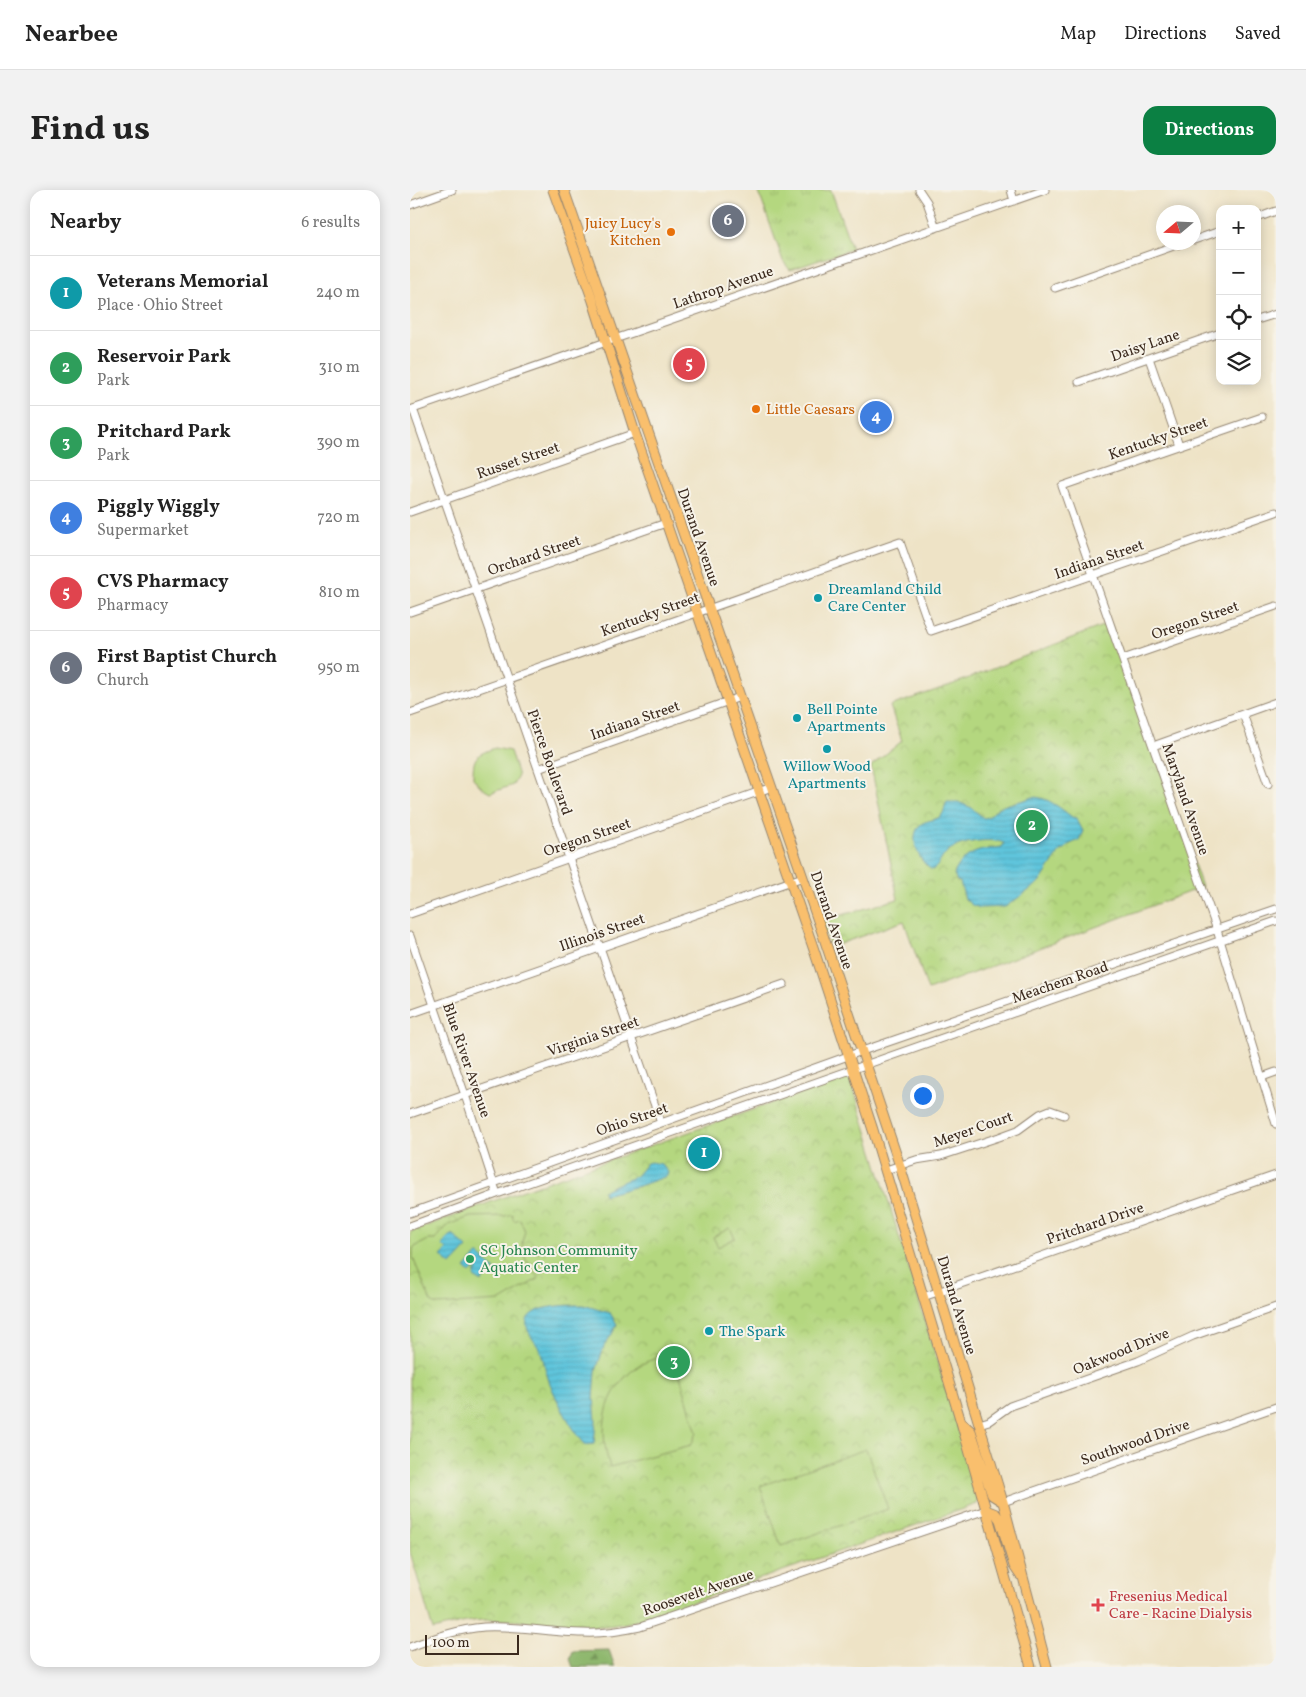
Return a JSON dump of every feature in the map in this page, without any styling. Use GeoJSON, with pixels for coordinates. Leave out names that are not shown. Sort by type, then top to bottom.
{"type":"FeatureCollection","features":[{"type":"Feature","properties":{"kind":"main road","name":"Durand Avenue"},"geometry":{"type":"LineString","coordinates":[[553,190],[584,275],[634,433],[790,881],[886,1170],[1031,1667]]}},
{"type":"Feature","properties":{"kind":"main road","name":"Durand Avenue"},"geometry":{"type":"LineString","coordinates":[[564,190],[803,877],[900,1166],[1003,1502],[1047,1667]]}},
{"type":"Feature","properties":{"kind":"main road"},"geometry":{"type":"LineString","coordinates":[[634,433],[642,435],[648,444],[652,446]]}},
{"type":"Feature","properties":{"kind":"main road"},"geometry":{"type":"LineString","coordinates":[[961,1422],[971,1431],[992,1495],[1003,1502]]}},
{"type":"Feature","properties":{"kind":"main road"},"geometry":{"type":"LineString","coordinates":[[986,1510],[996,1514],[1000,1520],[1014,1566],[1024,1580]]}},
{"type":"Feature","properties":{"kind":"street"},"geometry":{"type":"LineString","coordinates":[[410,204],[452,190]]}},
{"type":"Feature","properties":{"kind":"street"},"geometry":{"type":"LineString","coordinates":[[919,190],[927,202],[936,228]]}},
{"type":"Feature","properties":{"kind":"street"},"geometry":{"type":"LineString","coordinates":[[1010,190],[1014,201]]}},
{"type":"Feature","properties":{"kind":"street","name":"Lathrop Avenue"},"geometry":{"type":"LineString","coordinates":[[411,410],[1045,190]]}},
{"type":"Feature","properties":{"kind":"street"},"geometry":{"type":"LineString","coordinates":[[1261,217],[1276,211]]}},
{"type":"Feature","properties":{"kind":"street"},"geometry":{"type":"LineString","coordinates":[[1201,238],[1216,232]]}},
{"type":"Feature","properties":{"kind":"street"},"geometry":{"type":"LineString","coordinates":[[1055,288],[1162,250]]}},
{"type":"Feature","properties":{"kind":"street"},"geometry":{"type":"LineString","coordinates":[[1261,319],[1276,314]]}},
{"type":"Feature","properties":{"kind":"street","name":"Daisy Lane"},"geometry":{"type":"LineString","coordinates":[[1079,382],[1216,335]]}},
{"type":"Feature","properties":{"kind":"street"},"geometry":{"type":"LineString","coordinates":[[1149,358],[1179,445]]}},
{"type":"Feature","properties":{"kind":"street","name":"Pierce Boulevard"},"geometry":{"type":"LineString","coordinates":[[411,410],[507,679],[661,1123]]}},
{"type":"Feature","properties":{"kind":"street","name":"Kentucky Street"},"geometry":{"type":"LineString","coordinates":[[1062,486],[1262,417]]}},
{"type":"Feature","properties":{"kind":"street","name":"Russet Street"},"geometry":{"type":"LineString","coordinates":[[410,512],[634,433]]}},
{"type":"Feature","properties":{"kind":"street","name":"Maryland Avenue"},"geometry":{"type":"LineString","coordinates":[[1062,486],[1217,930],[1276,1124]]}},
{"type":"Feature","properties":{"kind":"street","name":"Indiana Street"},"geometry":{"type":"LineString","coordinates":[[931,632],[1276,512]]}},
{"type":"Feature","properties":{"kind":"street","name":"Orchard Street"},"geometry":{"type":"LineString","coordinates":[[410,612],[666,523]]}},
{"type":"Feature","properties":{"kind":"street","name":"Kentucky Street"},"geometry":{"type":"LineString","coordinates":[[410,713],[900,542],[931,632]]}},
{"type":"Feature","properties":{"kind":"street","name":"Oregon Street"},"geometry":{"type":"LineString","coordinates":[[1123,659],[1276,606]]}},
{"type":"Feature","properties":{"kind":"street","name":"Indiana Street"},"geometry":{"type":"LineString","coordinates":[[538,769],[740,697]]}},
{"type":"Feature","properties":{"kind":"street"},"geometry":{"type":"LineString","coordinates":[[1153,746],[1276,702]]}},
{"type":"Feature","properties":{"kind":"street"},"geometry":{"type":"LineString","coordinates":[[1243,714],[1268,784]]}},
{"type":"Feature","properties":{"kind":"street","name":"Oregon Street"},"geometry":{"type":"LineString","coordinates":[[410,914],[772,787]]}},
{"type":"Feature","properties":{"kind":"street","name":"Illinois Street"},"geometry":{"type":"LineString","coordinates":[[410,1014],[803,877]]}},
{"type":"Feature","properties":{"kind":"street","name":"Meachem Road"},"geometry":{"type":"LineString","coordinates":[[862,1051],[1276,910]]}},
{"type":"Feature","properties":{"kind":"street","name":"Meachem Road"},"geometry":{"type":"LineString","coordinates":[[853,1069],[1276,921]]}},
{"type":"Feature","properties":{"kind":"street","name":"Blue River Avenue"},"geometry":{"type":"LineString","coordinates":[[410,936],[466,1095],[498,1194]]}},
{"type":"Feature","properties":{"kind":"street"},"geometry":{"type":"LineString","coordinates":[[1138,956],[1142,967]]}},
{"type":"Feature","properties":{"kind":"street","name":"Virginia Street"},"geometry":{"type":"LineString","coordinates":[[410,1114],[784,984]]}},
{"type":"Feature","properties":{"kind":"street"},"geometry":{"type":"LineString","coordinates":[[1046,988],[1051,999]]}},
{"type":"Feature","properties":{"kind":"street"},"geometry":{"type":"LineString","coordinates":[[961,1017],[966,1029]]}},
{"type":"Feature","properties":{"kind":"street","name":"Ohio Street"},"geometry":{"type":"LineString","coordinates":[[410,1212],[862,1051]]}},
{"type":"Feature","properties":{"kind":"street","name":"Ohio Street"},"geometry":{"type":"LineString","coordinates":[[410,1226],[853,1069]]}},
{"type":"Feature","properties":{"kind":"street"},"geometry":{"type":"LineString","coordinates":[[1262,1077],[1276,1072]]}},
{"type":"Feature","properties":{"kind":"street","name":"Meyer Court"},"geometry":{"type":"LineString","coordinates":[[886,1170],[916,1160],[941,1156],[1008,1134],[1050,1110],[1064,1115]]}},
{"type":"Feature","properties":{"kind":"street","name":"Pritchard Drive"},"geometry":{"type":"LineString","coordinates":[[924,1297],[1276,1175]]}},
{"type":"Feature","properties":{"kind":"street","name":"Oakwood Drive"},"geometry":{"type":"LineString","coordinates":[[979,1424],[990,1421],[1010,1406],[1131,1364],[1193,1336],[1276,1307]]}},
{"type":"Feature","properties":{"kind":"street","name":"Southwood Drive"},"geometry":{"type":"LineString","coordinates":[[1003,1502],[1276,1407]]}},
{"type":"Feature","properties":{"kind":"street","name":"Roosevelt Avenue"},"geometry":{"type":"LineString","coordinates":[[410,1647],[451,1633],[483,1628],[514,1628],[584,1634],[640,1627],[986,1510]]}},
{"type":"Feature","properties":{"kind":"green space"},"geometry":{"type":"Polygon","coordinates":[[[758,190],[831,190],[852,249],[790,270],[783,261],[758,190]]]}},
{"type":"Feature","properties":{"kind":"green space"},"geometry":{"type":"Polygon","coordinates":[[[1110,623],[1202,887],[928,990],[904,921],[831,947],[821,921],[898,899],[871,766],[902,741],[890,706],[951,685],[1110,623]]]}},
{"type":"Feature","properties":{"kind":"green space"},"geometry":{"type":"Polygon","coordinates":[[[495,748],[510,751],[518,776],[513,785],[490,793],[483,789],[473,778],[474,765],[479,755],[495,748]]]}},
{"type":"Feature","properties":{"kind":"green space"},"geometry":{"type":"Polygon","coordinates":[[[846,1077],[852,1083],[979,1497],[977,1504],[631,1622],[590,1627],[482,1620],[433,1630],[410,1552],[410,1232],[846,1077]]]}},
{"type":"Feature","properties":{"kind":"green space","name":"SC Johnson Community Aquatic Center"},"geometry":{"type":"Polygon","coordinates":[[[512,1214],[514,1221],[520,1219],[525,1231],[522,1242],[523,1252],[526,1260],[539,1278],[501,1301],[437,1305],[431,1302],[413,1258],[413,1248],[428,1240],[435,1240],[448,1225],[470,1217],[512,1214]]]}},
{"type":"Feature","properties":{"kind":"green space"},"geometry":{"type":"Polygon","coordinates":[[[730,1228],[735,1238],[718,1247],[713,1237],[730,1228]]]}},
{"type":"Feature","properties":{"kind":"green space"},"geometry":{"type":"Polygon","coordinates":[[[673,1353],[697,1433],[691,1445],[610,1467],[604,1439],[604,1425],[610,1400],[626,1377],[637,1367],[673,1353]]]}},
{"type":"Feature","properties":{"kind":"green space"},"geometry":{"type":"Polygon","coordinates":[[[866,1449],[888,1509],[781,1546],[760,1486],[866,1449]]]}},
{"type":"Feature","properties":{"kind":"green space"},"geometry":{"type":"Polygon","coordinates":[[[609,1650],[615,1667],[573,1667],[570,1659],[573,1651],[609,1650]]]}},
{"type":"Feature","properties":{"kind":"water"},"geometry":{"type":"Polygon","coordinates":[[[1033,797],[1049,801],[1076,818],[1083,831],[1079,840],[1061,850],[1042,879],[1035,886],[1005,907],[980,908],[972,905],[965,899],[960,882],[957,881],[954,874],[958,866],[968,856],[980,851],[1002,847],[1004,843],[991,840],[966,843],[952,848],[932,870],[919,856],[915,843],[917,830],[922,823],[941,816],[947,802],[958,802],[972,808],[983,818],[990,816],[1001,807],[1033,797]]]}},
{"type":"Feature","properties":{"kind":"water"},"geometry":{"type":"Polygon","coordinates":[[[647,1163],[661,1164],[668,1172],[667,1176],[604,1195],[603,1191],[636,1176],[647,1163]]]}},
{"type":"Feature","properties":{"kind":"water"},"geometry":{"type":"Polygon","coordinates":[[[452,1234],[467,1248],[451,1265],[441,1256],[447,1250],[442,1245],[452,1234]]]}},
{"type":"Feature","properties":{"kind":"water"},"geometry":{"type":"Polygon","coordinates":[[[478,1254],[495,1270],[487,1273],[482,1282],[474,1277],[476,1274],[474,1273],[478,1271],[475,1268],[470,1273],[465,1268],[478,1254]]]}},
{"type":"Feature","properties":{"kind":"water"},"geometry":{"type":"Polygon","coordinates":[[[583,1305],[610,1313],[617,1324],[604,1346],[596,1371],[594,1444],[586,1445],[564,1413],[547,1375],[541,1352],[527,1327],[528,1318],[538,1310],[583,1305]]]}},
{"type":"Feature","properties":{"kind":"place","name":"First Baptist Church"},"geometry":{"type":"Point","coordinates":[728,221]}},
{"type":"Feature","properties":{"kind":"place","name":"Juicy Lucy's Kitchen"},"geometry":{"type":"Point","coordinates":[671,232]}},
{"type":"Feature","properties":{"kind":"place","name":"CVS Pharmacy"},"geometry":{"type":"Point","coordinates":[689,364]}},
{"type":"Feature","properties":{"kind":"place","name":"Little Caesars"},"geometry":{"type":"Point","coordinates":[756,409]}},
{"type":"Feature","properties":{"kind":"place","name":"Piggly Wiggly"},"geometry":{"type":"Point","coordinates":[876,417]}},
{"type":"Feature","properties":{"kind":"place","name":"Dreamland Child Care Center"},"geometry":{"type":"Point","coordinates":[818,598]}},
{"type":"Feature","properties":{"kind":"place","name":"Bell Pointe Apartments"},"geometry":{"type":"Point","coordinates":[797,718]}},
{"type":"Feature","properties":{"kind":"place","name":"Willow Wood Apartments"},"geometry":{"type":"Point","coordinates":[827,749]}},
{"type":"Feature","properties":{"kind":"place","name":"Reservoir Park"},"geometry":{"type":"Point","coordinates":[1032,826]}},
{"type":"Feature","properties":{"kind":"place","name":"Veterans Memorial"},"geometry":{"type":"Point","coordinates":[704,1153]}},
{"type":"Feature","properties":{"kind":"place","name":"SC Johnson Community Aquatic Center"},"geometry":{"type":"Point","coordinates":[470,1259]}},
{"type":"Feature","properties":{"kind":"place","name":"The Spark"},"geometry":{"type":"Point","coordinates":[709,1331]}},
{"type":"Feature","properties":{"kind":"place","name":"Pritchard Park"},"geometry":{"type":"Point","coordinates":[674,1362]}},
{"type":"Feature","properties":{"kind":"place","name":"Fresenius Medical Care - Racine Dialysis"},"geometry":{"type":"Point","coordinates":[1098,1605]}}]}
